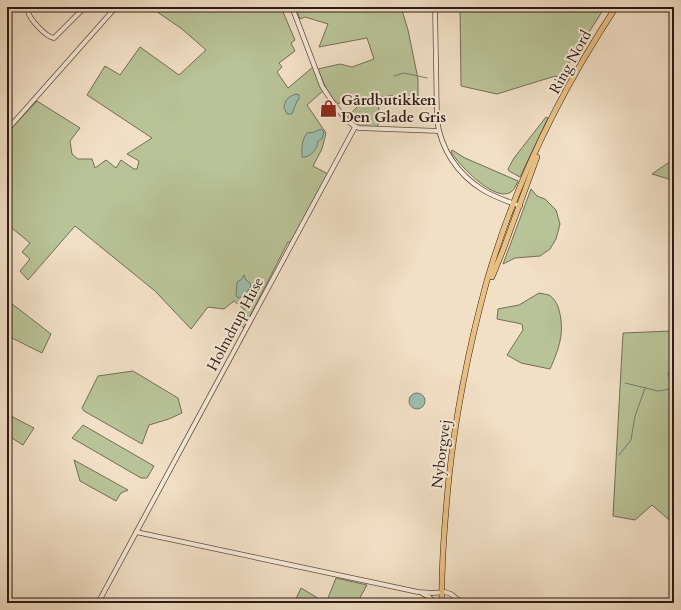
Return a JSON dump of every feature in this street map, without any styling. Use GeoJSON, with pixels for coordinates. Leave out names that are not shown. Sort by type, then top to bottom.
{"type":"FeatureCollection","features":[{"type":"Feature","properties":{"kind":"main road","name":"Ring Nord"},"geometry":{"type":"LineString","coordinates":[[514,203],[534,155],[587,53],[616,7]]}},
{"type":"Feature","properties":{"kind":"main road","name":"Ring Nord"},"geometry":{"type":"LineString","coordinates":[[520,206],[547,130]]}},
{"type":"Feature","properties":{"kind":"main road","name":"Nyborgvej"},"geometry":{"type":"LineString","coordinates":[[442,603],[447,502],[452,446],[464,380],[486,284],[514,203]]}},
{"type":"Feature","properties":{"kind":"main road","name":"Nyborgvej"},"geometry":{"type":"LineString","coordinates":[[480,311],[520,206]]}},
{"type":"Feature","properties":{"kind":"street"},"geometry":{"type":"LineString","coordinates":[[31,7],[28,11],[30,17],[48,36],[54,38],[85,7]]}},
{"type":"Feature","properties":{"kind":"street"},"geometry":{"type":"LineString","coordinates":[[7,130],[116,7]]}},
{"type":"Feature","properties":{"kind":"street"},"geometry":{"type":"LineString","coordinates":[[292,7],[322,86],[329,98],[351,124],[355,127],[439,132]]}},
{"type":"Feature","properties":{"kind":"street"},"geometry":{"type":"LineString","coordinates":[[435,7],[436,108],[439,132],[446,152],[466,178],[484,190],[520,206]]}},
{"type":"Feature","properties":{"kind":"street","name":"Holmdrup Huse"},"geometry":{"type":"LineString","coordinates":[[98,603],[355,127]]}},
{"type":"Feature","properties":{"kind":"street"},"geometry":{"type":"LineString","coordinates":[[136,532],[418,592],[442,592],[451,594],[464,602]]}},
{"type":"Feature","properties":{"kind":"street"},"geometry":{"type":"LineString","coordinates":[[418,592],[426,595],[434,602],[442,603],[451,601],[471,603]]}},
{"type":"Feature","properties":{"kind":"shaded area"},"geometry":{"type":"Polygon","coordinates":[[[150,7],[288,7],[283,12],[295,40],[291,43],[295,51],[279,63],[282,67],[277,72],[288,88],[313,67],[323,91],[307,105],[326,133],[322,149],[313,166],[328,174],[291,243],[288,242],[244,328],[238,323],[245,312],[244,309],[234,301],[224,309],[208,307],[191,329],[155,291],[75,226],[28,280],[20,271],[30,259],[22,252],[30,243],[7,224],[7,208],[12,202],[7,198],[7,133],[37,101],[80,128],[70,141],[72,154],[78,159],[92,159],[95,168],[106,160],[116,168],[121,160],[134,169],[137,169],[139,161],[127,154],[152,138],[87,95],[105,66],[120,75],[140,47],[179,75],[206,50],[182,29],[150,7]]]}},
{"type":"Feature","properties":{"kind":"shaded area"},"geometry":{"type":"Polygon","coordinates":[[[295,7],[401,7],[408,30],[418,79],[418,101],[397,101],[396,95],[382,97],[379,101],[378,127],[361,127],[354,124],[347,117],[360,104],[352,94],[338,104],[329,92],[318,69],[340,64],[352,67],[374,59],[367,38],[319,47],[328,24],[305,17],[300,19],[295,7]]]}},
{"type":"Feature","properties":{"kind":"shaded area"},"geometry":{"type":"Polygon","coordinates":[[[460,7],[605,7],[561,76],[552,77],[497,94],[461,86],[460,7]]]}},
{"type":"Feature","properties":{"kind":"shaded area"},"geometry":{"type":"Polygon","coordinates":[[[296,94],[299,95],[299,99],[292,114],[287,114],[284,108],[285,102],[289,97],[296,94]]]}},
{"type":"Feature","properties":{"kind":"shaded area"},"geometry":{"type":"Polygon","coordinates":[[[546,117],[548,118],[520,177],[509,171],[508,169],[514,158],[546,117]]]}},
{"type":"Feature","properties":{"kind":"shaded area"},"geometry":{"type":"Polygon","coordinates":[[[321,129],[324,132],[322,139],[318,141],[315,150],[308,156],[302,157],[303,142],[307,133],[321,129]]]}},
{"type":"Feature","properties":{"kind":"shaded area"},"geometry":{"type":"Polygon","coordinates":[[[452,150],[465,158],[518,181],[511,192],[504,194],[487,188],[469,173],[455,158],[451,152],[452,150]]]}},
{"type":"Feature","properties":{"kind":"shaded area"},"geometry":{"type":"Polygon","coordinates":[[[671,161],[672,180],[652,174],[671,161]]]}},
{"type":"Feature","properties":{"kind":"shaded area"},"geometry":{"type":"Polygon","coordinates":[[[531,189],[537,196],[545,199],[556,210],[560,224],[556,239],[550,249],[540,256],[515,258],[503,264],[531,189]]]}},
{"type":"Feature","properties":{"kind":"shaded area"},"geometry":{"type":"Polygon","coordinates":[[[244,275],[251,286],[245,295],[239,298],[236,296],[237,282],[241,280],[244,275]]]}},
{"type":"Feature","properties":{"kind":"shaded area"},"geometry":{"type":"Polygon","coordinates":[[[670,278],[674,278],[674,295],[670,283],[670,278]]]}},
{"type":"Feature","properties":{"kind":"shaded area"},"geometry":{"type":"Polygon","coordinates":[[[539,293],[549,295],[553,298],[558,306],[561,318],[560,340],[550,369],[521,363],[507,355],[523,330],[522,324],[497,319],[498,309],[519,305],[539,293]]]}},
{"type":"Feature","properties":{"kind":"shaded area"},"geometry":{"type":"Polygon","coordinates":[[[674,295],[674,524],[652,505],[635,520],[613,516],[623,333],[672,331],[674,295]]]}},
{"type":"Feature","properties":{"kind":"shaded area"},"geometry":{"type":"Polygon","coordinates":[[[7,300],[51,334],[42,353],[10,337],[7,344],[7,300]]]}},
{"type":"Feature","properties":{"kind":"shaded area"},"geometry":{"type":"Polygon","coordinates":[[[133,371],[178,398],[182,413],[149,425],[142,444],[84,411],[82,408],[98,376],[133,371]]]}},
{"type":"Feature","properties":{"kind":"shaded area"},"geometry":{"type":"Polygon","coordinates":[[[417,393],[423,395],[425,401],[423,407],[417,409],[411,407],[409,401],[411,395],[417,393]]]}},
{"type":"Feature","properties":{"kind":"shaded area"},"geometry":{"type":"Polygon","coordinates":[[[7,414],[34,428],[23,445],[7,435],[7,414]]]}},
{"type":"Feature","properties":{"kind":"shaded area"},"geometry":{"type":"Polygon","coordinates":[[[83,425],[154,466],[147,478],[141,478],[72,438],[83,425]]]}},
{"type":"Feature","properties":{"kind":"shaded area"},"geometry":{"type":"Polygon","coordinates":[[[74,460],[128,490],[121,493],[116,501],[80,481],[74,460]]]}},
{"type":"Feature","properties":{"kind":"shaded area"},"geometry":{"type":"Polygon","coordinates":[[[336,578],[367,585],[357,603],[326,603],[336,578]]]}},
{"type":"Feature","properties":{"kind":"shaded area"},"geometry":{"type":"Polygon","coordinates":[[[301,588],[326,603],[294,603],[301,588]]]}},
{"type":"Feature","properties":{"kind":"waterway"},"geometry":{"type":"LineString","coordinates":[[394,76],[404,73],[427,78]]}},
{"type":"Feature","properties":{"kind":"waterway"},"geometry":{"type":"LineString","coordinates":[[625,383],[658,391],[672,389],[668,373]]}},
{"type":"Feature","properties":{"kind":"waterway"},"geometry":{"type":"LineString","coordinates":[[619,455],[631,440],[635,416],[645,388]]}},
{"type":"Feature","properties":{"kind":"place","name":"Gårdbutikken Den Glade Gris"},"geometry":{"type":"Point","coordinates":[328,109]}}]}
